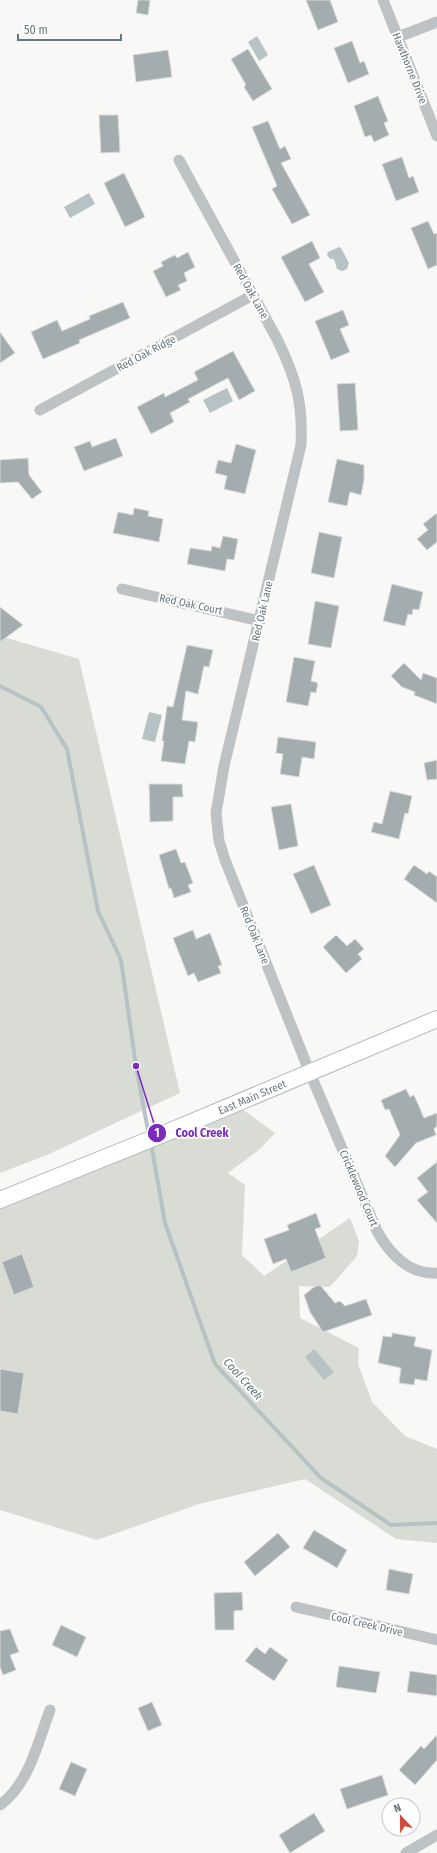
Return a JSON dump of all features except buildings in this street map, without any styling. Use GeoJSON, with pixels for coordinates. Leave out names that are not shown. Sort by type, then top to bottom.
{"type":"FeatureCollection","features":[{"type":"Feature","properties":{"kind":"main road","name":"East Main Street"},"geometry":{"type":"LineString","coordinates":[[0,1200],[150,1140],[437,1019]]}},
{"type":"Feature","properties":{"kind":"street","name":"Hawthorne Drive"},"geometry":{"type":"LineString","coordinates":[[383,0],[437,136]]}},
{"type":"Feature","properties":{"kind":"street"},"geometry":{"type":"LineString","coordinates":[[398,38],[437,22]]}},
{"type":"Feature","properties":{"kind":"street","name":"Red Oak Lane"},"geometry":{"type":"LineString","coordinates":[[179,160],[291,368],[299,394],[302,422],[301,445],[224,766],[216,814],[219,841],[225,860],[310,1073]]}},
{"type":"Feature","properties":{"kind":"street","name":"Red Oak Ridge"},"geometry":{"type":"LineString","coordinates":[[40,410],[253,295]]}},
{"type":"Feature","properties":{"kind":"street","name":"Red Oak Court"},"geometry":{"type":"LineString","coordinates":[[122,589],[260,621]]}},
{"type":"Feature","properties":{"kind":"street","name":"Cricklewood Court"},"geometry":{"type":"LineString","coordinates":[[310,1073],[383,1243],[393,1255],[405,1265],[418,1271],[437,1273]]}},
{"type":"Feature","properties":{"kind":"street","name":"Cool Creek Drive"},"geometry":{"type":"LineString","coordinates":[[296,1607],[437,1640]]}},
{"type":"Feature","properties":{"kind":"street"},"geometry":{"type":"LineString","coordinates":[[0,1805],[21,1783],[50,1710]]}},
{"type":"Feature","properties":{"kind":"street"},"geometry":{"type":"LineString","coordinates":[[406,1853],[437,1835]]}},
{"type":"Feature","properties":{"kind":"shaded area"},"geometry":{"type":"Polygon","coordinates":[[[257,36],[268,55],[259,61],[248,42],[257,36]]]}},
{"type":"Feature","properties":{"kind":"shaded area"},"geometry":{"type":"Polygon","coordinates":[[[89,193],[95,204],[70,218],[64,207],[89,193]]]}},
{"type":"Feature","properties":{"kind":"shaded area"},"geometry":{"type":"Polygon","coordinates":[[[339,247],[349,263],[347,269],[342,271],[337,269],[334,259],[330,259],[327,255],[328,252],[339,247]]]}},
{"type":"Feature","properties":{"kind":"shaded area"},"geometry":{"type":"Polygon","coordinates":[[[227,388],[233,401],[210,413],[203,400],[227,388]]]}},
{"type":"Feature","properties":{"kind":"shaded area"},"geometry":{"type":"Polygon","coordinates":[[[0,636],[79,659],[180,1093],[47,1155],[0,1173],[0,636]]]}},
{"type":"Feature","properties":{"kind":"shaded area"},"geometry":{"type":"Polygon","coordinates":[[[149,712],[162,715],[155,742],[142,739],[149,712]]]}},
{"type":"Feature","properties":{"kind":"shaded area"},"geometry":{"type":"Polygon","coordinates":[[[242,1109],[275,1133],[260,1149],[228,1173],[245,1185],[242,1255],[264,1276],[350,1218],[359,1241],[357,1256],[330,1287],[299,1286],[300,1318],[359,1348],[358,1364],[372,1402],[405,1436],[437,1449],[437,1543],[396,1539],[305,1479],[199,1504],[97,1540],[0,1510],[0,1207],[242,1109]]]}},
{"type":"Feature","properties":{"kind":"shaded area"},"geometry":{"type":"Polygon","coordinates":[[[314,1349],[334,1372],[324,1380],[305,1357],[314,1349]]]}},
{"type":"Feature","properties":{"kind":"waterway","name":"Cool Creek"},"geometry":{"type":"LineString","coordinates":[[0,686],[41,707],[67,749],[98,911],[121,960],[136,1066],[149,1136]]}},
{"type":"Feature","properties":{"kind":"waterway","name":"Cool Creek"},"geometry":{"type":"LineString","coordinates":[[151,1143],[165,1223],[215,1364],[321,1478],[391,1525],[437,1523]]}},
{"type":"Feature","properties":{"kind":"place","name":"Cool Creek"},"geometry":{"type":"Point","coordinates":[136,1066]}}]}
